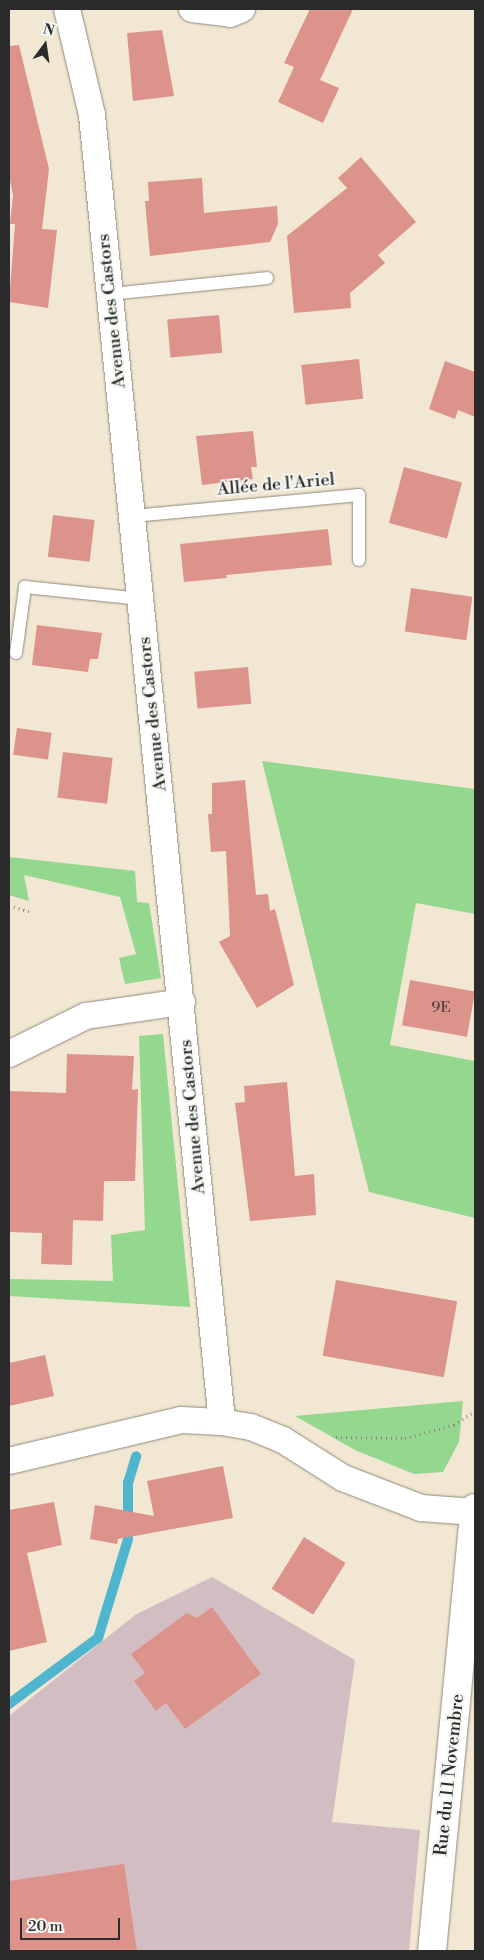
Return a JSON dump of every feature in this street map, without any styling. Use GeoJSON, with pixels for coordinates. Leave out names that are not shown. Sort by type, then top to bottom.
{"type":"FeatureCollection","features":[{"type":"Feature","properties":{"kind":"street","name":"Avenue des Castors"},"geometry":{"type":"LineString","coordinates":[[68,9],[92,115],[142,599],[222,1422]]}},
{"type":"Feature","properties":{"kind":"street"},"geometry":{"type":"LineString","coordinates":[[192,9],[230,14],[242,9]]}},
{"type":"Feature","properties":{"kind":"street"},"geometry":{"type":"LineString","coordinates":[[9,1054],[86,1016],[182,1002]]}},
{"type":"Feature","properties":{"kind":"street"},"geometry":{"type":"LineString","coordinates":[[9,1461],[181,1420],[222,1422],[252,1427],[283,1440],[343,1478],[421,1508],[475,1512]]}},
{"type":"Feature","properties":{"kind":"street","name":"Rue du 11 Novembre"},"geometry":{"type":"LineString","coordinates":[[432,1951],[475,1508]]}},
{"type":"Feature","properties":{"kind":"lane"},"geometry":{"type":"LineString","coordinates":[[110,294],[267,278]]}},
{"type":"Feature","properties":{"kind":"lane","name":"Allée de l'Ariel"},"geometry":{"type":"LineString","coordinates":[[133,516],[358,495],[359,560]]}},
{"type":"Feature","properties":{"kind":"lane"},"geometry":{"type":"LineString","coordinates":[[16,653],[25,587],[142,599]]}},
{"type":"Feature","properties":{"kind":"path"},"geometry":{"type":"LineString","coordinates":[[9,904],[31,912]]}},
{"type":"Feature","properties":{"kind":"path"},"geometry":{"type":"LineString","coordinates":[[332,1436],[405,1438],[454,1425],[475,1411]]}},
{"type":"Feature","properties":{"kind":"shaded area"},"geometry":{"type":"Polygon","coordinates":[[[212,1577],[355,1660],[332,1822],[420,1830],[409,1951],[9,1951],[9,1716],[135,1615],[212,1577]]]}},
{"type":"Feature","properties":{"kind":"green space"},"geometry":{"type":"Polygon","coordinates":[[[262,761],[475,789],[475,914],[416,903],[390,1045],[475,1061],[475,1218],[369,1192],[262,761]]]}},
{"type":"Feature","properties":{"kind":"green space"},"geometry":{"type":"Polygon","coordinates":[[[9,857],[135,871],[137,902],[149,903],[161,978],[125,984],[119,958],[136,954],[120,897],[24,875],[29,901],[9,895],[9,857]]]}},
{"type":"Feature","properties":{"kind":"green space"},"geometry":{"type":"Polygon","coordinates":[[[163,1034],[190,1307],[9,1296],[9,1279],[113,1281],[111,1235],[145,1230],[139,1036],[163,1034]]]}},
{"type":"Feature","properties":{"kind":"green space"},"geometry":{"type":"Polygon","coordinates":[[[463,1401],[459,1442],[443,1472],[414,1474],[355,1450],[295,1416],[463,1401]]]}},
{"type":"Feature","properties":{"kind":"building"},"geometry":{"type":"Polygon","coordinates":[[[310,9],[353,9],[320,80],[339,88],[323,123],[278,102],[294,67],[284,63],[310,9]]]}},
{"type":"Feature","properties":{"kind":"building"},"geometry":{"type":"Polygon","coordinates":[[[162,30],[174,96],[133,101],[127,33],[162,30]]]}},
{"type":"Feature","properties":{"kind":"building"},"geometry":{"type":"Polygon","coordinates":[[[19,45],[49,169],[42,229],[57,230],[48,308],[9,302],[15,224],[10,224],[13,195],[9,176],[9,46],[19,45]]]}},
{"type":"Feature","properties":{"kind":"building"},"geometry":{"type":"Polygon","coordinates":[[[361,157],[416,222],[378,255],[385,263],[350,293],[351,308],[294,313],[287,236],[347,188],[338,178],[361,157]]]}},
{"type":"Feature","properties":{"kind":"building"},"geometry":{"type":"Polygon","coordinates":[[[202,178],[204,213],[277,206],[278,224],[270,242],[150,256],[145,201],[149,201],[148,182],[202,178]]]}},
{"type":"Feature","properties":{"kind":"building"},"geometry":{"type":"Polygon","coordinates":[[[219,315],[222,353],[171,357],[167,320],[219,315]]]}},
{"type":"Feature","properties":{"kind":"building"},"geometry":{"type":"Polygon","coordinates":[[[359,359],[363,399],[305,405],[301,365],[359,359]]]}},
{"type":"Feature","properties":{"kind":"building"},"geometry":{"type":"Polygon","coordinates":[[[445,361],[475,372],[475,417],[458,410],[455,419],[429,409],[445,361]]]}},
{"type":"Feature","properties":{"kind":"building"},"geometry":{"type":"Polygon","coordinates":[[[253,431],[257,467],[251,467],[253,479],[202,485],[196,436],[253,431]]]}},
{"type":"Feature","properties":{"kind":"building"},"geometry":{"type":"Polygon","coordinates":[[[404,467],[462,483],[447,539],[389,523],[404,467]]]}},
{"type":"Feature","properties":{"kind":"building"},"geometry":{"type":"Polygon","coordinates":[[[53,515],[95,520],[90,562],[48,557],[53,515]]]}},
{"type":"Feature","properties":{"kind":"building"},"geometry":{"type":"Polygon","coordinates":[[[328,529],[332,565],[226,575],[227,578],[184,582],[180,544],[328,529]]]}},
{"type":"Feature","properties":{"kind":"building"},"geometry":{"type":"Polygon","coordinates":[[[411,588],[472,597],[466,640],[405,632],[411,588]]]}},
{"type":"Feature","properties":{"kind":"building"},"geometry":{"type":"Polygon","coordinates":[[[37,625],[102,633],[98,659],[90,659],[88,672],[32,665],[37,625]]]}},
{"type":"Feature","properties":{"kind":"building"},"geometry":{"type":"Polygon","coordinates":[[[248,667],[251,704],[197,709],[194,672],[248,667]]]}},
{"type":"Feature","properties":{"kind":"building"},"geometry":{"type":"Polygon","coordinates":[[[17,728],[52,733],[48,760],[13,755],[17,728]]]}},
{"type":"Feature","properties":{"kind":"building"},"geometry":{"type":"Polygon","coordinates":[[[63,752],[113,758],[107,804],[57,798],[63,752]]]}},
{"type":"Feature","properties":{"kind":"building"},"geometry":{"type":"Polygon","coordinates":[[[245,780],[256,895],[268,894],[270,911],[275,909],[294,985],[257,1008],[219,942],[230,936],[226,851],[211,852],[208,814],[212,814],[212,783],[245,780]]]}},
{"type":"Feature","properties":{"kind":"building"},"geometry":{"type":"Polygon","coordinates":[[[410,980],[475,991],[467,1037],[402,1025],[410,980]]]}},
{"type":"Feature","properties":{"kind":"building"},"geometry":{"type":"Polygon","coordinates":[[[67,1054],[134,1056],[132,1090],[138,1089],[135,1181],[104,1181],[103,1221],[73,1220],[72,1265],[41,1264],[42,1233],[9,1232],[9,1091],[66,1093],[67,1054]]]}},
{"type":"Feature","properties":{"kind":"building"},"geometry":{"type":"Polygon","coordinates":[[[287,1082],[295,1176],[314,1174],[316,1215],[250,1221],[235,1103],[245,1102],[244,1086],[287,1082]]]}},
{"type":"Feature","properties":{"kind":"building"},"geometry":{"type":"Polygon","coordinates":[[[336,1280],[457,1301],[444,1377],[323,1356],[336,1280]]]}},
{"type":"Feature","properties":{"kind":"building"},"geometry":{"type":"Polygon","coordinates":[[[45,1355],[54,1396],[9,1406],[9,1363],[45,1355]]]}},
{"type":"Feature","properties":{"kind":"building"},"geometry":{"type":"Polygon","coordinates":[[[223,1466],[233,1518],[118,1539],[117,1544],[90,1539],[95,1505],[154,1516],[147,1481],[223,1466]]]}},
{"type":"Feature","properties":{"kind":"building"},"geometry":{"type":"Polygon","coordinates":[[[54,1502],[62,1545],[27,1553],[47,1642],[9,1651],[9,1510],[54,1502]]]}},
{"type":"Feature","properties":{"kind":"building"},"geometry":{"type":"Polygon","coordinates":[[[304,1537],[346,1563],[313,1615],[272,1589],[304,1537]]]}},
{"type":"Feature","properties":{"kind":"building"},"geometry":{"type":"Polygon","coordinates":[[[212,1607],[261,1674],[185,1729],[166,1703],[156,1711],[134,1681],[145,1673],[131,1654],[187,1613],[197,1618],[212,1607]]]}},
{"type":"Feature","properties":{"kind":"building"},"geometry":{"type":"Polygon","coordinates":[[[124,1864],[137,1951],[9,1951],[9,1881],[124,1864]]]}},
{"type":"Feature","properties":{"kind":"waterway"},"geometry":{"type":"LineString","coordinates":[[9,1704],[98,1638],[128,1539],[128,1483],[136,1456]]}}]}
